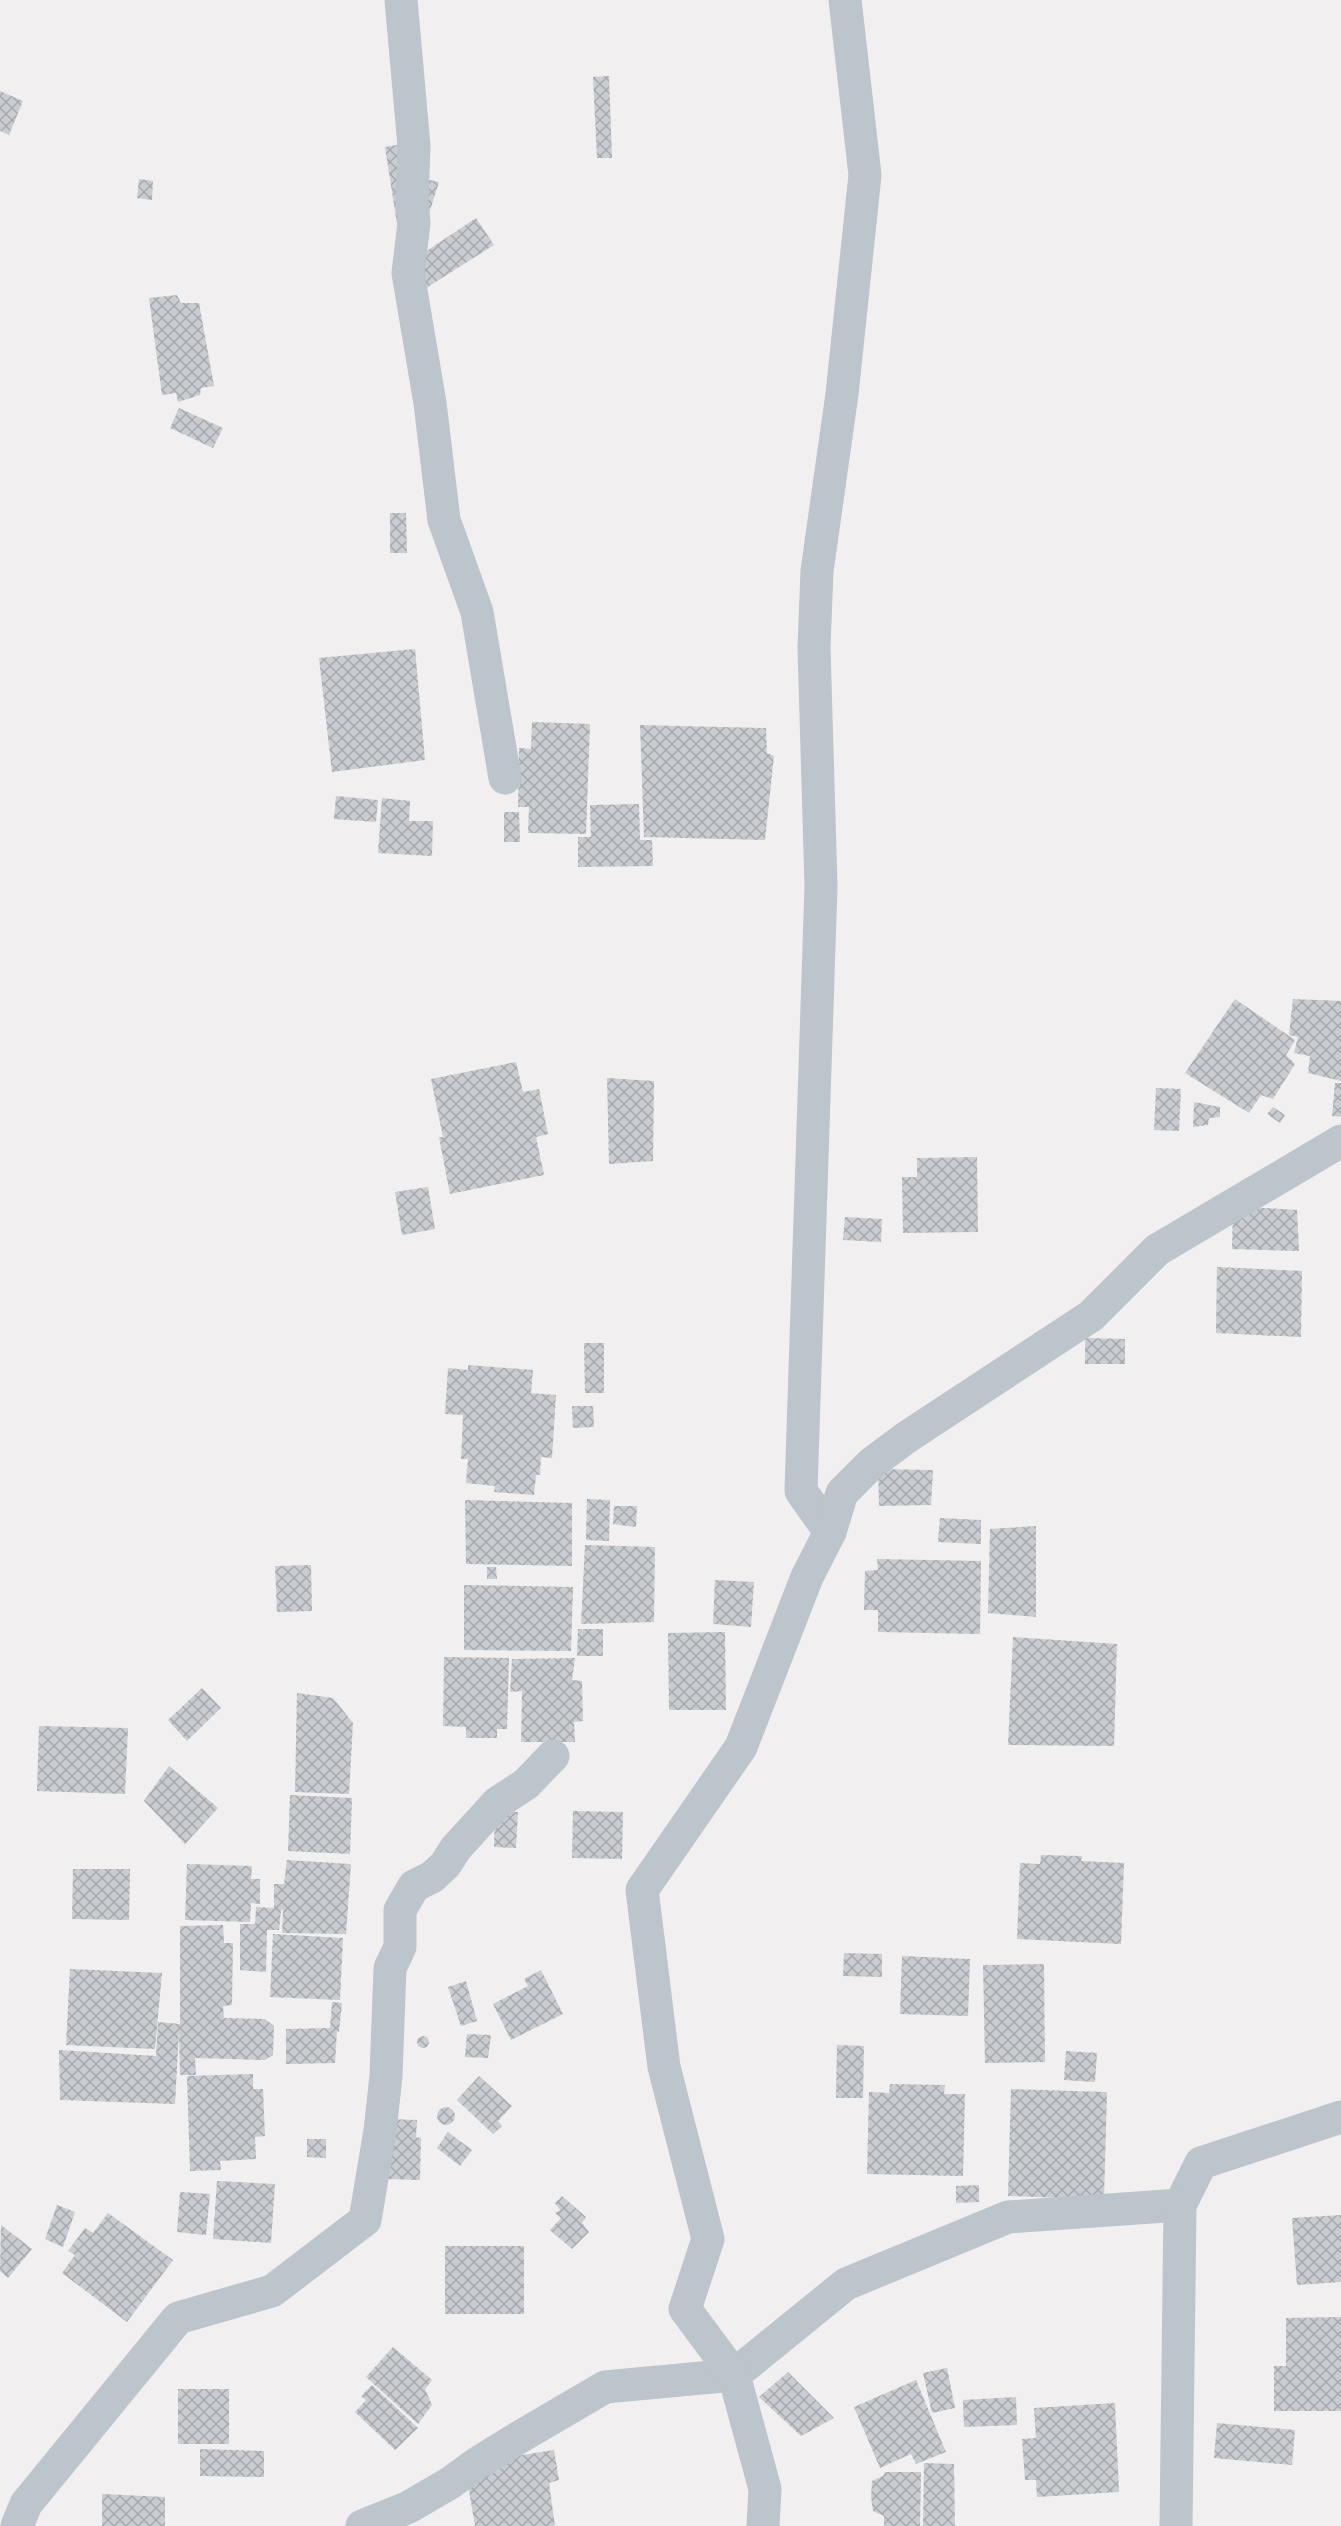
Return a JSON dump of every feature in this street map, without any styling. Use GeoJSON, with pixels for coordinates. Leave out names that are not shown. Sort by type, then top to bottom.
{"type":"FeatureCollection","features":[{"type":"Feature","properties":{"kind":"street"},"geometry":{"type":"LineString","coordinates":[[401,0],[414,146],[412,201],[414,223],[408,273],[430,403],[444,520],[477,612],[505,778]]}},
{"type":"Feature","properties":{"kind":"street"},"geometry":{"type":"LineString","coordinates":[[830,1532],[801,1491],[821,886],[814,647],[817,571],[842,394],[865,175],[846,0]]}},
{"type":"Feature","properties":{"kind":"street"},"geometry":{"type":"LineString","coordinates":[[763,2526],[765,2489],[734,2375],[685,2309],[708,2239],[664,2067],[642,1890],[741,1747],[807,1577],[830,1532],[842,1493],[872,1463],[1090,1316],[1157,1250],[1341,1141]]}},
{"type":"Feature","properties":{"kind":"street"},"geometry":{"type":"LineString","coordinates":[[17,2526],[26,2504],[178,2318],[272,2291],[365,2220],[380,2131],[386,2076],[390,1968],[400,1947],[400,1910],[414,1886],[432,1877],[445,1865],[456,1848],[497,1803],[526,1784],[553,1756]]}},
{"type":"Feature","properties":{"kind":"street"},"geometry":{"type":"LineString","coordinates":[[1176,2526],[1180,2205],[1201,2163],[1341,2117]]}},
{"type":"Feature","properties":{"kind":"street"},"geometry":{"type":"LineString","coordinates":[[362,2526],[409,2507],[513,2441],[605,2387],[734,2375],[846,2284],[1008,2217],[1180,2205]]}},
{"type":"Feature","properties":{"kind":"building"},"geometry":{"type":"Polygon","coordinates":[[[609,76],[612,158],[597,158],[593,77],[609,76]]]}},
{"type":"Feature","properties":{"kind":"building"},"geometry":{"type":"Polygon","coordinates":[[[0,91],[23,101],[9,135],[0,131],[0,91]]]}},
{"type":"Feature","properties":{"kind":"building"},"geometry":{"type":"Polygon","coordinates":[[[401,144],[413,221],[397,224],[385,147],[401,144]]]}},
{"type":"Feature","properties":{"kind":"building"},"geometry":{"type":"Polygon","coordinates":[[[139,179],[153,181],[152,200],[137,198],[139,179]]]}},
{"type":"Feature","properties":{"kind":"building"},"geometry":{"type":"Polygon","coordinates":[[[425,179],[439,182],[427,220],[425,179]]]}},
{"type":"Feature","properties":{"kind":"building"},"geometry":{"type":"Polygon","coordinates":[[[476,218],[494,245],[426,288],[410,262],[476,218]]]}},
{"type":"Feature","properties":{"kind":"building"},"geometry":{"type":"Polygon","coordinates":[[[177,295],[181,303],[199,303],[214,386],[201,388],[200,395],[178,402],[176,393],[162,395],[149,298],[177,295]]]}},
{"type":"Feature","properties":{"kind":"building"},"geometry":{"type":"Polygon","coordinates":[[[179,408],[223,428],[213,448],[170,428],[179,408]]]}},
{"type":"Feature","properties":{"kind":"building"},"geometry":{"type":"Polygon","coordinates":[[[390,513],[406,513],[407,553],[390,553],[390,513]]]}},
{"type":"Feature","properties":{"kind":"building"},"geometry":{"type":"Polygon","coordinates":[[[415,649],[425,760],[332,772],[319,658],[415,649]]]}},
{"type":"Feature","properties":{"kind":"building"},"geometry":{"type":"Polygon","coordinates":[[[532,722],[590,724],[586,834],[528,833],[529,807],[518,807],[519,748],[531,749],[532,722]]]}},
{"type":"Feature","properties":{"kind":"building"},"geometry":{"type":"Polygon","coordinates":[[[640,725],[766,728],[767,753],[774,756],[765,840],[644,837],[640,725]]]}},
{"type":"Feature","properties":{"kind":"building"},"geometry":{"type":"Polygon","coordinates":[[[336,796],[378,800],[376,822],[334,819],[336,796]]]}},
{"type":"Feature","properties":{"kind":"building"},"geometry":{"type":"Polygon","coordinates":[[[382,798],[410,801],[409,821],[433,821],[432,856],[378,853],[382,798]]]}},
{"type":"Feature","properties":{"kind":"building"},"geometry":{"type":"Polygon","coordinates":[[[639,804],[640,840],[652,840],[653,866],[578,867],[578,837],[591,837],[590,805],[639,804]]]}},
{"type":"Feature","properties":{"kind":"building"},"geometry":{"type":"Polygon","coordinates":[[[504,812],[519,812],[520,842],[504,842],[504,812]]]}},
{"type":"Feature","properties":{"kind":"building"},"geometry":{"type":"Polygon","coordinates":[[[1235,999],[1295,1040],[1286,1055],[1295,1064],[1273,1099],[1261,1095],[1249,1113],[1185,1073],[1235,999]]]}},
{"type":"Feature","properties":{"kind":"building"},"geometry":{"type":"Polygon","coordinates":[[[1293,999],[1341,1001],[1341,1081],[1308,1073],[1310,1056],[1294,1053],[1298,1037],[1289,1035],[1293,999]]]}},
{"type":"Feature","properties":{"kind":"building"},"geometry":{"type":"Polygon","coordinates":[[[516,1062],[523,1092],[539,1089],[548,1134],[536,1137],[544,1175],[450,1194],[439,1137],[443,1137],[431,1079],[516,1062]]]}},
{"type":"Feature","properties":{"kind":"building"},"geometry":{"type":"Polygon","coordinates":[[[607,1078],[654,1081],[653,1161],[609,1164],[607,1078]]]}},
{"type":"Feature","properties":{"kind":"building"},"geometry":{"type":"Polygon","coordinates":[[[1335,1083],[1341,1083],[1341,1117],[1332,1116],[1335,1083]]]}},
{"type":"Feature","properties":{"kind":"building"},"geometry":{"type":"Polygon","coordinates":[[[1156,1088],[1181,1089],[1179,1131],[1154,1130],[1156,1088]]]}},
{"type":"Feature","properties":{"kind":"building"},"geometry":{"type":"Polygon","coordinates":[[[1194,1102],[1220,1107],[1220,1117],[1209,1118],[1208,1125],[1193,1127],[1194,1102]]]}},
{"type":"Feature","properties":{"kind":"building"},"geometry":{"type":"Polygon","coordinates":[[[1273,1107],[1285,1115],[1280,1123],[1267,1114],[1273,1107]]]}},
{"type":"Feature","properties":{"kind":"building"},"geometry":{"type":"Polygon","coordinates":[[[977,1157],[978,1232],[903,1233],[902,1177],[917,1177],[917,1158],[977,1157]]]}},
{"type":"Feature","properties":{"kind":"building"},"geometry":{"type":"Polygon","coordinates":[[[428,1187],[435,1229],[402,1235],[395,1192],[428,1187]]]}},
{"type":"Feature","properties":{"kind":"building"},"geometry":{"type":"Polygon","coordinates":[[[1233,1206],[1297,1210],[1299,1251],[1232,1249],[1233,1206]]]}},
{"type":"Feature","properties":{"kind":"building"},"geometry":{"type":"Polygon","coordinates":[[[845,1217],[882,1219],[881,1242],[843,1240],[845,1217]]]}},
{"type":"Feature","properties":{"kind":"building"},"geometry":{"type":"Polygon","coordinates":[[[1217,1267],[1302,1271],[1301,1337],[1216,1333],[1217,1267]]]}},
{"type":"Feature","properties":{"kind":"building"},"geometry":{"type":"Polygon","coordinates":[[[1085,1338],[1125,1339],[1125,1364],[1085,1364],[1085,1338]]]}},
{"type":"Feature","properties":{"kind":"building"},"geometry":{"type":"Polygon","coordinates":[[[584,1343],[604,1343],[604,1393],[585,1393],[584,1343]]]}},
{"type":"Feature","properties":{"kind":"building"},"geometry":{"type":"Polygon","coordinates":[[[468,1365],[533,1370],[531,1393],[556,1395],[552,1458],[541,1457],[540,1475],[536,1475],[534,1495],[494,1492],[495,1486],[466,1483],[468,1459],[461,1459],[463,1415],[445,1414],[448,1368],[468,1370],[468,1365]]]}},
{"type":"Feature","properties":{"kind":"building"},"geometry":{"type":"Polygon","coordinates":[[[572,1406],[593,1406],[594,1427],[573,1428],[572,1406]]]}},
{"type":"Feature","properties":{"kind":"building"},"geometry":{"type":"Polygon","coordinates":[[[878,1469],[933,1470],[931,1505],[879,1506],[878,1469]]]}},
{"type":"Feature","properties":{"kind":"building"},"geometry":{"type":"Polygon","coordinates":[[[587,1499],[610,1500],[609,1541],[586,1540],[587,1499]]]}},
{"type":"Feature","properties":{"kind":"building"},"geometry":{"type":"Polygon","coordinates":[[[465,1500],[572,1503],[572,1566],[466,1564],[465,1500]]]}},
{"type":"Feature","properties":{"kind":"building"},"geometry":{"type":"Polygon","coordinates":[[[614,1506],[637,1506],[636,1527],[613,1524],[614,1506]]]}},
{"type":"Feature","properties":{"kind":"building"},"geometry":{"type":"Polygon","coordinates":[[[940,1518],[981,1520],[981,1544],[938,1542],[940,1518]]]}},
{"type":"Feature","properties":{"kind":"building"},"geometry":{"type":"Polygon","coordinates":[[[1036,1526],[1036,1617],[988,1613],[990,1529],[1036,1526]]]}},
{"type":"Feature","properties":{"kind":"building"},"geometry":{"type":"Polygon","coordinates":[[[585,1545],[655,1547],[654,1622],[581,1624],[585,1545]]]}},
{"type":"Feature","properties":{"kind":"building"},"geometry":{"type":"Polygon","coordinates":[[[877,1559],[981,1561],[980,1634],[878,1632],[878,1610],[864,1610],[865,1571],[878,1570],[877,1559]]]}},
{"type":"Feature","properties":{"kind":"building"},"geometry":{"type":"Polygon","coordinates":[[[311,1565],[312,1611],[277,1612],[275,1566],[311,1565]]]}},
{"type":"Feature","properties":{"kind":"building"},"geometry":{"type":"Polygon","coordinates":[[[487,1567],[496,1567],[497,1579],[487,1579],[487,1567]]]}},
{"type":"Feature","properties":{"kind":"building"},"geometry":{"type":"Polygon","coordinates":[[[715,1580],[754,1582],[751,1627],[713,1624],[715,1580]]]}},
{"type":"Feature","properties":{"kind":"building"},"geometry":{"type":"Polygon","coordinates":[[[464,1585],[573,1587],[571,1651],[464,1650],[464,1585]]]}},
{"type":"Feature","properties":{"kind":"building"},"geometry":{"type":"Polygon","coordinates":[[[578,1629],[603,1629],[603,1656],[577,1656],[578,1629]]]}},
{"type":"Feature","properties":{"kind":"building"},"geometry":{"type":"Polygon","coordinates":[[[725,1632],[726,1710],[669,1710],[668,1633],[725,1632]]]}},
{"type":"Feature","properties":{"kind":"building"},"geometry":{"type":"Polygon","coordinates":[[[1013,1637],[1117,1644],[1114,1746],[1008,1745],[1013,1637]]]}},
{"type":"Feature","properties":{"kind":"building"},"geometry":{"type":"Polygon","coordinates":[[[444,1657],[509,1658],[507,1729],[497,1729],[497,1738],[466,1738],[466,1727],[443,1726],[444,1657]]]}},
{"type":"Feature","properties":{"kind":"building"},"geometry":{"type":"Polygon","coordinates":[[[575,1658],[572,1680],[582,1681],[583,1721],[574,1722],[575,1742],[521,1742],[522,1691],[510,1692],[512,1659],[575,1658]]]}},
{"type":"Feature","properties":{"kind":"building"},"geometry":{"type":"Polygon","coordinates":[[[202,1688],[221,1708],[187,1741],[168,1720],[202,1688]]]}},
{"type":"Feature","properties":{"kind":"building"},"geometry":{"type":"Polygon","coordinates":[[[297,1693],[333,1698],[353,1723],[349,1794],[295,1792],[297,1693]]]}},
{"type":"Feature","properties":{"kind":"building"},"geometry":{"type":"Polygon","coordinates":[[[39,1726],[128,1728],[125,1794],[37,1791],[39,1726]]]}},
{"type":"Feature","properties":{"kind":"building"},"geometry":{"type":"Polygon","coordinates":[[[169,1766],[218,1808],[185,1844],[144,1801],[169,1766]]]}},
{"type":"Feature","properties":{"kind":"building"},"geometry":{"type":"Polygon","coordinates":[[[290,1795],[352,1798],[350,1854],[288,1851],[290,1795]]]}},
{"type":"Feature","properties":{"kind":"building"},"geometry":{"type":"Polygon","coordinates":[[[573,1811],[623,1812],[622,1859],[572,1858],[573,1811]]]}},
{"type":"Feature","properties":{"kind":"building"},"geometry":{"type":"Polygon","coordinates":[[[495,1812],[518,1812],[516,1848],[494,1847],[495,1812]]]}},
{"type":"Feature","properties":{"kind":"building"},"geometry":{"type":"Polygon","coordinates":[[[1041,1855],[1082,1856],[1081,1861],[1124,1863],[1121,1944],[1017,1939],[1020,1863],[1040,1864],[1041,1855]]]}},
{"type":"Feature","properties":{"kind":"building"},"geometry":{"type":"Polygon","coordinates":[[[287,1860],[351,1864],[346,1934],[282,1933],[283,1910],[281,1910],[279,1930],[267,1930],[266,1972],[240,1970],[240,1924],[255,1924],[256,1907],[274,1908],[274,1884],[284,1884],[287,1860]]]}},
{"type":"Feature","properties":{"kind":"building"},"geometry":{"type":"Polygon","coordinates":[[[187,1864],[252,1866],[251,1879],[260,1879],[260,1904],[251,1903],[250,1922],[185,1920],[187,1864]]]}},
{"type":"Feature","properties":{"kind":"building"},"geometry":{"type":"Polygon","coordinates":[[[73,1869],[130,1869],[129,1920],[72,1919],[73,1869]]]}},
{"type":"Feature","properties":{"kind":"building"},"geometry":{"type":"Polygon","coordinates":[[[223,1925],[224,1943],[233,1943],[232,2005],[223,2006],[224,2018],[265,2019],[274,2026],[273,2055],[265,2060],[195,2058],[196,2075],[180,2075],[179,2031],[175,2104],[60,2100],[59,2050],[156,2056],[158,2022],[180,2024],[180,1926],[223,1925]]]}},
{"type":"Feature","properties":{"kind":"building"},"geometry":{"type":"Polygon","coordinates":[[[273,1934],[343,1938],[340,2000],[270,1997],[273,1934]]]}},
{"type":"Feature","properties":{"kind":"building"},"geometry":{"type":"Polygon","coordinates":[[[844,1953],[882,1954],[882,1977],[843,1976],[844,1953]]]}},
{"type":"Feature","properties":{"kind":"building"},"geometry":{"type":"Polygon","coordinates":[[[902,1956],[970,1959],[968,2016],[900,2014],[902,1956]]]}},
{"type":"Feature","properties":{"kind":"building"},"geometry":{"type":"Polygon","coordinates":[[[1044,1964],[1045,2062],[985,2063],[983,1965],[1044,1964]]]}},
{"type":"Feature","properties":{"kind":"building"},"geometry":{"type":"Polygon","coordinates":[[[70,1969],[162,1973],[155,2049],[66,2045],[70,1969]]]}},
{"type":"Feature","properties":{"kind":"building"},"geometry":{"type":"Polygon","coordinates":[[[541,1970],[563,2014],[511,2040],[493,2004],[528,1986],[524,1979],[541,1970]]]}},
{"type":"Feature","properties":{"kind":"building"},"geometry":{"type":"Polygon","coordinates":[[[466,1981],[477,2021],[461,2026],[448,1987],[466,1981]]]}},
{"type":"Feature","properties":{"kind":"building"},"geometry":{"type":"Polygon","coordinates":[[[332,2002],[342,2003],[335,2063],[286,2064],[286,2029],[330,2028],[332,2002]]]}},
{"type":"Feature","properties":{"kind":"building"},"geometry":{"type":"Polygon","coordinates":[[[467,2034],[491,2035],[488,2058],[465,2057],[467,2034]]]}},
{"type":"Feature","properties":{"kind":"building"},"geometry":{"type":"Polygon","coordinates":[[[425,2036],[429,2042],[425,2048],[421,2048],[417,2040],[425,2036]]]}},
{"type":"Feature","properties":{"kind":"building"},"geometry":{"type":"Polygon","coordinates":[[[837,2045],[864,2046],[863,2098],[836,2098],[837,2045]]]}},
{"type":"Feature","properties":{"kind":"building"},"geometry":{"type":"Polygon","coordinates":[[[1066,2051],[1097,2053],[1095,2082],[1064,2080],[1066,2051]]]}},
{"type":"Feature","properties":{"kind":"building"},"geometry":{"type":"Polygon","coordinates":[[[253,2074],[253,2089],[263,2089],[265,2136],[255,2137],[256,2159],[220,2161],[221,2170],[190,2171],[187,2076],[253,2074]]]}},
{"type":"Feature","properties":{"kind":"building"},"geometry":{"type":"Polygon","coordinates":[[[479,2076],[512,2106],[498,2121],[502,2126],[493,2134],[457,2100],[479,2076]]]}},
{"type":"Feature","properties":{"kind":"building"},"geometry":{"type":"Polygon","coordinates":[[[890,2084],[945,2085],[944,2094],[965,2094],[963,2176],[867,2174],[869,2092],[889,2093],[890,2084]]]}},
{"type":"Feature","properties":{"kind":"building"},"geometry":{"type":"Polygon","coordinates":[[[1011,2089],[1107,2092],[1104,2199],[1008,2196],[1011,2089]]]}},
{"type":"Feature","properties":{"kind":"building"},"geometry":{"type":"Polygon","coordinates":[[[446,2107],[452,2110],[455,2116],[452,2122],[446,2125],[440,2122],[437,2116],[440,2110],[446,2107]]]}},
{"type":"Feature","properties":{"kind":"building"},"geometry":{"type":"Polygon","coordinates":[[[389,2119],[417,2120],[416,2137],[421,2138],[420,2180],[387,2179],[389,2119]]]}},
{"type":"Feature","properties":{"kind":"building"},"geometry":{"type":"Polygon","coordinates":[[[448,2132],[472,2150],[460,2166],[437,2148],[448,2132]]]}},
{"type":"Feature","properties":{"kind":"building"},"geometry":{"type":"Polygon","coordinates":[[[307,2139],[326,2139],[326,2158],[307,2157],[307,2139]]]}},
{"type":"Feature","properties":{"kind":"building"},"geometry":{"type":"Polygon","coordinates":[[[217,2181],[275,2184],[271,2243],[213,2239],[217,2181]]]}},
{"type":"Feature","properties":{"kind":"building"},"geometry":{"type":"Polygon","coordinates":[[[979,2185],[979,2202],[956,2203],[956,2186],[979,2185]]]}},
{"type":"Feature","properties":{"kind":"building"},"geometry":{"type":"Polygon","coordinates":[[[180,2192],[210,2194],[206,2235],[177,2232],[180,2192]]]}},
{"type":"Feature","properties":{"kind":"building"},"geometry":{"type":"Polygon","coordinates":[[[562,2196],[586,2217],[582,2223],[589,2232],[572,2249],[550,2230],[561,2218],[555,2213],[560,2210],[555,2203],[562,2196]]]}},
{"type":"Feature","properties":{"kind":"building"},"geometry":{"type":"Polygon","coordinates":[[[57,2205],[75,2212],[63,2247],[45,2239],[57,2205]]]}},
{"type":"Feature","properties":{"kind":"building"},"geometry":{"type":"Polygon","coordinates":[[[108,2213],[173,2260],[127,2322],[62,2273],[75,2255],[68,2251],[85,2228],[93,2233],[108,2213]]]}},
{"type":"Feature","properties":{"kind":"building"},"geometry":{"type":"Polygon","coordinates":[[[1341,2215],[1341,2282],[1297,2285],[1292,2218],[1341,2215]]]}},
{"type":"Feature","properties":{"kind":"building"},"geometry":{"type":"Polygon","coordinates":[[[1,2225],[32,2249],[8,2278],[0,2271],[1,2225]]]}},
{"type":"Feature","properties":{"kind":"building"},"geometry":{"type":"Polygon","coordinates":[[[445,2246],[524,2246],[524,2314],[445,2314],[445,2246]]]}},
{"type":"Feature","properties":{"kind":"building"},"geometry":{"type":"Polygon","coordinates":[[[1341,2317],[1341,2411],[1274,2411],[1274,2366],[1286,2366],[1286,2318],[1341,2317]]]}},
{"type":"Feature","properties":{"kind":"building"},"geometry":{"type":"Polygon","coordinates":[[[393,2347],[432,2380],[425,2389],[432,2405],[418,2424],[366,2377],[393,2347]]]}},
{"type":"Feature","properties":{"kind":"building"},"geometry":{"type":"Polygon","coordinates":[[[947,2368],[955,2408],[932,2413],[923,2373],[947,2368]]]}},
{"type":"Feature","properties":{"kind":"building"},"geometry":{"type":"Polygon","coordinates":[[[788,2372],[834,2418],[801,2436],[759,2397],[788,2372]]]}},
{"type":"Feature","properties":{"kind":"building"},"geometry":{"type":"Polygon","coordinates":[[[916,2380],[946,2452],[916,2464],[911,2454],[880,2468],[854,2407],[916,2380]]]}},
{"type":"Feature","properties":{"kind":"building"},"geometry":{"type":"Polygon","coordinates":[[[372,2385],[418,2428],[395,2450],[355,2412],[366,2400],[361,2396],[372,2385]]]}},
{"type":"Feature","properties":{"kind":"building"},"geometry":{"type":"Polygon","coordinates":[[[178,2389],[229,2389],[229,2444],[178,2444],[178,2389]]]}},
{"type":"Feature","properties":{"kind":"building"},"geometry":{"type":"Polygon","coordinates":[[[1016,2397],[1017,2425],[964,2427],[963,2400],[1016,2397]]]}},
{"type":"Feature","properties":{"kind":"building"},"geometry":{"type":"Polygon","coordinates":[[[1115,2403],[1119,2492],[1037,2497],[1036,2480],[1025,2480],[1022,2439],[1036,2438],[1034,2408],[1115,2403]]]}},
{"type":"Feature","properties":{"kind":"building"},"geometry":{"type":"Polygon","coordinates":[[[1217,2423],[1295,2430],[1292,2465],[1214,2458],[1217,2423]]]}},
{"type":"Feature","properties":{"kind":"building"},"geometry":{"type":"Polygon","coordinates":[[[200,2449],[264,2451],[264,2477],[200,2476],[200,2449]]]}},
{"type":"Feature","properties":{"kind":"building"},"geometry":{"type":"Polygon","coordinates":[[[554,2450],[559,2480],[549,2483],[555,2526],[475,2526],[466,2473],[503,2467],[503,2458],[554,2450]]]}},
{"type":"Feature","properties":{"kind":"building"},"geometry":{"type":"Polygon","coordinates":[[[924,2463],[954,2464],[955,2526],[923,2526],[924,2463]]]}},
{"type":"Feature","properties":{"kind":"building"},"geometry":{"type":"Polygon","coordinates":[[[885,2472],[921,2472],[920,2526],[884,2526],[884,2516],[873,2511],[872,2481],[883,2476],[885,2472]]]}},
{"type":"Feature","properties":{"kind":"building"},"geometry":{"type":"Polygon","coordinates":[[[102,2494],[165,2497],[165,2526],[102,2526],[102,2494]]]}}]}
